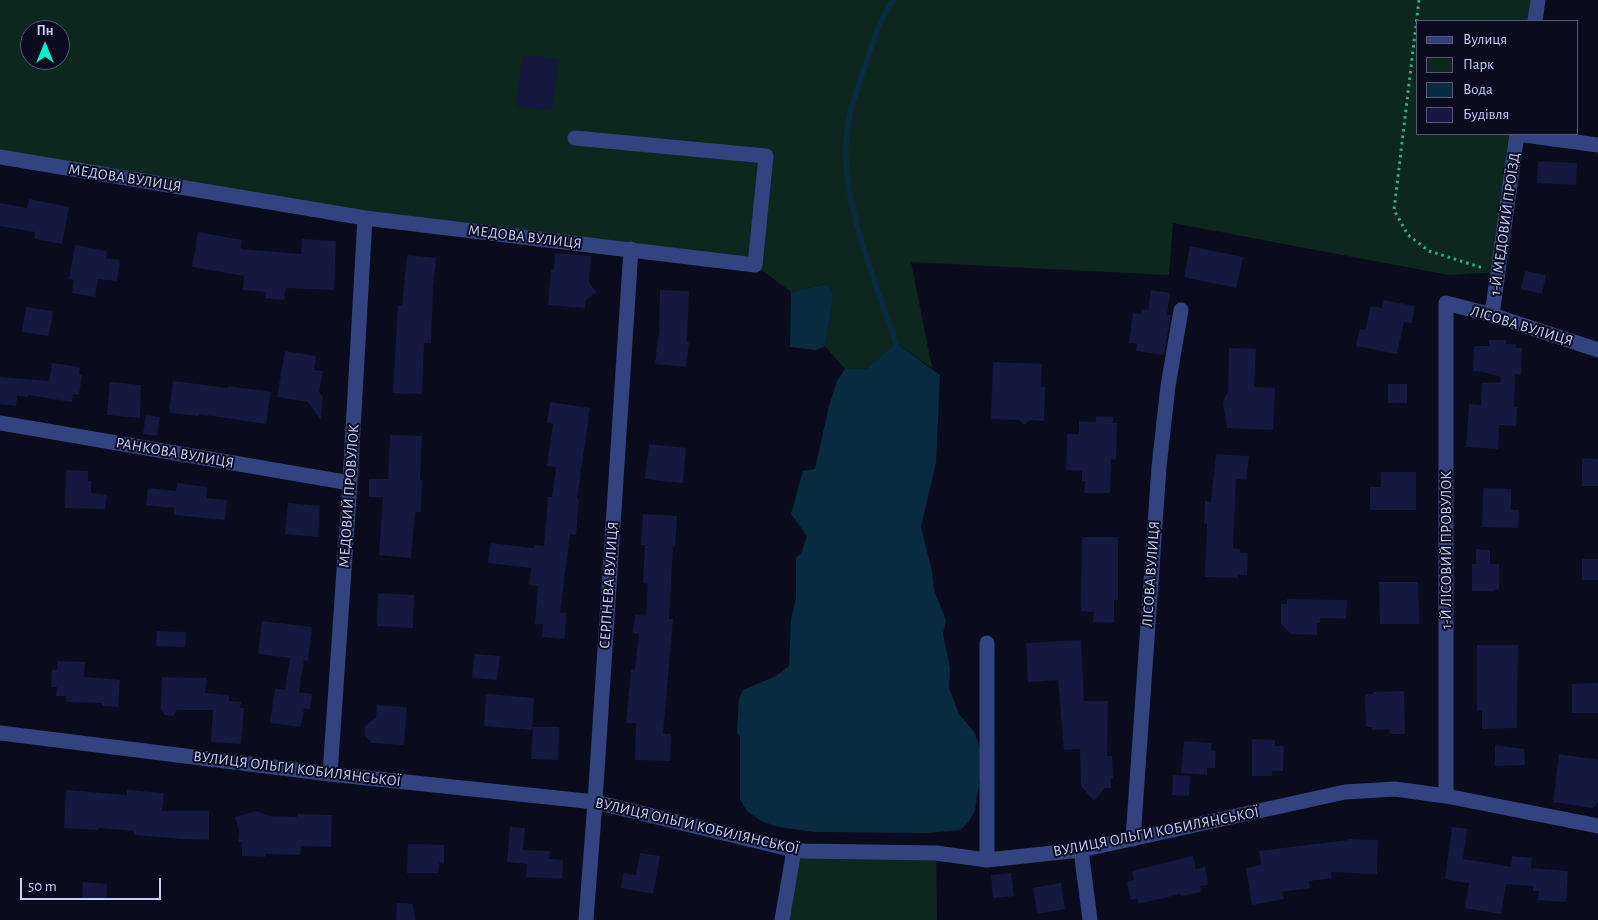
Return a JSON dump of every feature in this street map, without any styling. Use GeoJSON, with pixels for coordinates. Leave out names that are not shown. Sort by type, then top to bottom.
{"type":"FeatureCollection","features":[{"type":"Feature","properties":{"kind":"street"},"geometry":{"type":"LineString","coordinates":[[1535,20],[1538,0]]}},
{"type":"Feature","properties":{"kind":"street","name":"1-Й МЕДОВИЙ ПРОЇЗД"},"geometry":{"type":"LineString","coordinates":[[1492,315],[1517,135]]}},
{"type":"Feature","properties":{"kind":"street"},"geometry":{"type":"LineString","coordinates":[[1524,135],[1598,145]]}},
{"type":"Feature","properties":{"kind":"street","name":"МЕДОВА ВУЛИЦЯ"},"geometry":{"type":"LineString","coordinates":[[0,157],[365,218],[755,265],[766,156],[575,138]]}},
{"type":"Feature","properties":{"kind":"street","name":"МЕДОВИЙ ПРОВУЛОК"},"geometry":{"type":"LineString","coordinates":[[330,774],[350,484],[365,218]]}},
{"type":"Feature","properties":{"kind":"street","name":"СЕРПНЕВА ВУЛИЦЯ"},"geometry":{"type":"LineString","coordinates":[[586,920],[631,249]]}},
{"type":"Feature","properties":{"kind":"street","name":"ЛІСОВА ВУЛИЦЯ"},"geometry":{"type":"LineString","coordinates":[[1446,303],[1492,315],[1598,350]]}},
{"type":"Feature","properties":{"kind":"street","name":"1-Й ЛІСОВИЙ ПРОВУЛОК"},"geometry":{"type":"LineString","coordinates":[[1446,303],[1446,796]]}},
{"type":"Feature","properties":{"kind":"street","name":"ЛІСОВА ВУЛИЦЯ"},"geometry":{"type":"LineString","coordinates":[[1133,839],[1158,466],[1168,386],[1181,310]]}},
{"type":"Feature","properties":{"kind":"street","name":"РАНКОВА ВУЛИЦЯ"},"geometry":{"type":"LineString","coordinates":[[0,423],[350,484]]}},
{"type":"Feature","properties":{"kind":"street"},"geometry":{"type":"LineString","coordinates":[[987,643],[987,860]]}},
{"type":"Feature","properties":{"kind":"street","name":"ВУЛИЦЯ ОЛЬГИ КОБИЛЯНСЬКОЇ"},"geometry":{"type":"LineString","coordinates":[[0,733],[330,774],[595,802],[794,850],[936,853],[987,860],[1081,850],[1345,792],[1395,789],[1446,796],[1598,826]]}},
{"type":"Feature","properties":{"kind":"street"},"geometry":{"type":"LineString","coordinates":[[782,920],[794,850]]}},
{"type":"Feature","properties":{"kind":"street"},"geometry":{"type":"LineString","coordinates":[[1081,850],[1090,920]]}},
{"type":"Feature","properties":{"kind":"path"},"geometry":{"type":"LineString","coordinates":[[1418,0],[1394,210],[1408,236],[1429,251],[1498,272]]}},
{"type":"Feature","properties":{"kind":"green space"},"geometry":{"type":"Polygon","coordinates":[[[0,0],[1538,0],[1535,20],[1416,20],[1416,135],[1517,135],[1498,272],[1449,275],[1173,223],[1169,275],[911,262],[932,368],[896,343],[866,369],[845,369],[825,346],[833,300],[826,284],[791,292],[755,265],[365,218],[0,157],[0,0]]]}},
{"type":"Feature","properties":{"kind":"green space"},"geometry":{"type":"Polygon","coordinates":[[[794,850],[936,853],[937,920],[782,920],[794,850]]]}},
{"type":"Feature","properties":{"kind":"water"},"geometry":{"type":"Polygon","coordinates":[[[826,284],[832,291],[833,300],[825,346],[816,350],[790,347],[791,292],[826,284]]]}},
{"type":"Feature","properties":{"kind":"water"},"geometry":{"type":"Polygon","coordinates":[[[896,343],[940,375],[936,462],[921,527],[932,571],[934,590],[946,620],[943,634],[950,668],[949,688],[959,714],[975,733],[983,758],[975,811],[960,830],[927,833],[815,832],[779,827],[761,821],[747,811],[740,799],[740,737],[737,733],[739,698],[743,690],[776,676],[789,666],[791,619],[796,598],[796,557],[801,554],[807,536],[791,514],[803,471],[815,469],[829,406],[837,381],[845,369],[866,369],[896,343]]]}},
{"type":"Feature","properties":{"kind":"building"},"geometry":{"type":"Polygon","coordinates":[[[523,55],[559,59],[552,110],[516,106],[523,55]]]}},
{"type":"Feature","properties":{"kind":"building"},"geometry":{"type":"Polygon","coordinates":[[[1538,161],[1577,163],[1576,185],[1537,183],[1538,161]]]}},
{"type":"Feature","properties":{"kind":"building"},"geometry":{"type":"Polygon","coordinates":[[[29,199],[69,207],[62,244],[34,239],[35,232],[0,226],[0,203],[27,208],[29,199]]]}},
{"type":"Feature","properties":{"kind":"building"},"geometry":{"type":"Polygon","coordinates":[[[198,232],[242,240],[241,249],[301,254],[302,239],[336,241],[334,290],[286,288],[284,300],[265,298],[266,292],[243,290],[244,276],[192,267],[198,232]]]}},
{"type":"Feature","properties":{"kind":"building"},"geometry":{"type":"Polygon","coordinates":[[[75,245],[107,251],[106,258],[120,260],[117,281],[98,279],[95,297],[72,293],[74,280],[69,279],[75,245]]]}},
{"type":"Feature","properties":{"kind":"building"},"geometry":{"type":"Polygon","coordinates":[[[1190,246],[1243,257],[1236,288],[1184,277],[1190,246]]]}},
{"type":"Feature","properties":{"kind":"building"},"geometry":{"type":"Polygon","coordinates":[[[555,253],[591,256],[589,282],[596,292],[586,300],[585,308],[548,305],[551,269],[554,269],[555,253]]]}},
{"type":"Feature","properties":{"kind":"building"},"geometry":{"type":"Polygon","coordinates":[[[407,255],[436,258],[431,343],[424,343],[422,394],[393,393],[398,306],[402,306],[407,255]]]}},
{"type":"Feature","properties":{"kind":"building"},"geometry":{"type":"Polygon","coordinates":[[[1525,271],[1546,275],[1542,294],[1521,289],[1525,271]]]}},
{"type":"Feature","properties":{"kind":"building"},"geometry":{"type":"Polygon","coordinates":[[[660,290],[689,291],[687,342],[689,342],[686,367],[655,364],[659,331],[660,290]]]}},
{"type":"Feature","properties":{"kind":"building"},"geometry":{"type":"Polygon","coordinates":[[[1151,290],[1170,293],[1167,315],[1171,315],[1164,355],[1136,351],[1137,344],[1129,343],[1133,313],[1141,314],[1142,309],[1148,310],[1151,290]]]}},
{"type":"Feature","properties":{"kind":"building"},"geometry":{"type":"Polygon","coordinates":[[[1384,300],[1415,306],[1412,323],[1404,322],[1397,354],[1356,346],[1360,329],[1365,330],[1371,306],[1382,308],[1384,300]]]}},
{"type":"Feature","properties":{"kind":"building"},"geometry":{"type":"Polygon","coordinates":[[[26,307],[53,311],[49,336],[22,332],[26,307]]]}},
{"type":"Feature","properties":{"kind":"building"},"geometry":{"type":"Polygon","coordinates":[[[1489,340],[1506,340],[1506,344],[1516,344],[1516,348],[1522,348],[1521,375],[1515,374],[1514,407],[1517,407],[1516,426],[1499,425],[1498,449],[1466,447],[1469,404],[1481,405],[1482,383],[1500,382],[1501,377],[1473,371],[1474,346],[1489,346],[1489,340]]]}},
{"type":"Feature","properties":{"kind":"building"},"geometry":{"type":"Polygon","coordinates":[[[1229,348],[1256,349],[1254,387],[1275,388],[1273,430],[1227,428],[1223,402],[1228,391],[1229,348]]]}},
{"type":"Feature","properties":{"kind":"building"},"geometry":{"type":"Polygon","coordinates":[[[285,351],[316,356],[314,370],[323,371],[319,392],[323,397],[321,420],[308,402],[277,397],[285,351]]]}},
{"type":"Feature","properties":{"kind":"building"},"geometry":{"type":"Polygon","coordinates":[[[993,362],[1042,364],[1041,387],[1045,387],[1044,421],[1030,420],[1024,425],[1019,420],[991,419],[993,362]]]}},
{"type":"Feature","properties":{"kind":"building"},"geometry":{"type":"Polygon","coordinates":[[[52,363],[80,367],[79,375],[82,375],[79,395],[73,394],[72,402],[28,395],[28,397],[17,396],[16,406],[0,404],[0,377],[49,381],[52,363]]]}},
{"type":"Feature","properties":{"kind":"building"},"geometry":{"type":"Polygon","coordinates":[[[173,381],[271,392],[266,424],[199,414],[199,416],[169,413],[173,381]]]}},
{"type":"Feature","properties":{"kind":"building"},"geometry":{"type":"Polygon","coordinates":[[[110,382],[141,385],[140,418],[107,415],[110,382]]]}},
{"type":"Feature","properties":{"kind":"building"},"geometry":{"type":"Polygon","coordinates":[[[1388,384],[1407,384],[1407,403],[1388,403],[1388,384]]]}},
{"type":"Feature","properties":{"kind":"building"},"geometry":{"type":"Polygon","coordinates":[[[550,402],[590,408],[577,499],[579,499],[576,535],[570,534],[560,613],[566,613],[565,639],[542,637],[543,624],[535,624],[538,586],[529,585],[531,568],[488,563],[491,543],[534,548],[535,545],[544,546],[548,497],[552,497],[556,467],[547,466],[553,424],[547,423],[550,402]]]}},
{"type":"Feature","properties":{"kind":"building"},"geometry":{"type":"Polygon","coordinates":[[[146,415],[160,417],[157,436],[143,434],[146,415]]]}},
{"type":"Feature","properties":{"kind":"building"},"geometry":{"type":"Polygon","coordinates":[[[1096,416],[1113,417],[1113,423],[1117,423],[1116,460],[1111,459],[1110,493],[1084,493],[1085,481],[1082,481],[1082,471],[1066,470],[1067,434],[1079,434],[1079,421],[1096,422],[1096,416]]]}},
{"type":"Feature","properties":{"kind":"building"},"geometry":{"type":"Polygon","coordinates":[[[390,435],[422,436],[421,512],[415,512],[411,558],[379,555],[383,497],[369,497],[369,479],[388,479],[390,435]]]}},
{"type":"Feature","properties":{"kind":"building"},"geometry":{"type":"Polygon","coordinates":[[[649,444],[686,448],[683,483],[645,479],[649,444]]]}},
{"type":"Feature","properties":{"kind":"building"},"geometry":{"type":"Polygon","coordinates":[[[1216,454],[1249,456],[1246,480],[1236,479],[1233,548],[1240,549],[1240,553],[1248,553],[1247,575],[1238,575],[1238,578],[1205,577],[1207,524],[1204,523],[1205,501],[1211,502],[1216,454]]]}},
{"type":"Feature","properties":{"kind":"building"},"geometry":{"type":"Polygon","coordinates":[[[1582,458],[1598,459],[1598,486],[1582,486],[1582,458]]]}},
{"type":"Feature","properties":{"kind":"building"},"geometry":{"type":"Polygon","coordinates":[[[66,470],[88,471],[88,481],[91,481],[91,493],[107,495],[105,509],[65,508],[66,470]]]}},
{"type":"Feature","properties":{"kind":"building"},"geometry":{"type":"Polygon","coordinates":[[[1381,472],[1416,472],[1416,510],[1370,510],[1370,487],[1381,487],[1381,472]]]}},
{"type":"Feature","properties":{"kind":"building"},"geometry":{"type":"Polygon","coordinates":[[[177,483],[207,487],[206,498],[227,500],[225,520],[174,515],[174,508],[146,505],[148,488],[176,491],[177,483]]]}},
{"type":"Feature","properties":{"kind":"building"},"geometry":{"type":"Polygon","coordinates":[[[1483,488],[1511,489],[1511,510],[1519,510],[1518,528],[1482,527],[1483,488]]]}},
{"type":"Feature","properties":{"kind":"building"},"geometry":{"type":"Polygon","coordinates":[[[288,503],[320,506],[318,537],[285,534],[288,503]]]}},
{"type":"Feature","properties":{"kind":"building"},"geometry":{"type":"Polygon","coordinates":[[[643,514],[677,516],[675,547],[673,547],[669,619],[673,619],[663,734],[671,734],[670,761],[635,760],[636,723],[626,723],[631,669],[635,670],[639,634],[633,633],[635,615],[646,616],[648,584],[643,583],[645,545],[641,545],[643,514]]]}},
{"type":"Feature","properties":{"kind":"building"},"geometry":{"type":"Polygon","coordinates":[[[1082,537],[1118,537],[1118,600],[1114,600],[1114,623],[1093,622],[1094,612],[1081,611],[1082,537]]]}},
{"type":"Feature","properties":{"kind":"building"},"geometry":{"type":"Polygon","coordinates":[[[1476,549],[1490,550],[1490,564],[1499,564],[1499,589],[1472,591],[1472,564],[1476,564],[1476,549]]]}},
{"type":"Feature","properties":{"kind":"building"},"geometry":{"type":"Polygon","coordinates":[[[1582,559],[1598,559],[1598,580],[1582,580],[1582,559]]]}},
{"type":"Feature","properties":{"kind":"building"},"geometry":{"type":"Polygon","coordinates":[[[1379,582],[1418,582],[1419,624],[1380,624],[1379,582]]]}},
{"type":"Feature","properties":{"kind":"building"},"geometry":{"type":"Polygon","coordinates":[[[378,593],[414,595],[413,628],[377,626],[378,593]]]}},
{"type":"Feature","properties":{"kind":"building"},"geometry":{"type":"Polygon","coordinates":[[[1287,599],[1347,600],[1346,619],[1320,618],[1320,623],[1317,623],[1317,635],[1291,634],[1281,624],[1281,604],[1287,604],[1287,599]]]}},
{"type":"Feature","properties":{"kind":"building"},"geometry":{"type":"Polygon","coordinates":[[[262,621],[312,627],[308,661],[304,660],[299,692],[312,694],[310,709],[304,708],[301,727],[270,723],[275,688],[285,690],[290,658],[258,654],[262,621]]]}},
{"type":"Feature","properties":{"kind":"building"},"geometry":{"type":"Polygon","coordinates":[[[157,631],[186,632],[185,647],[156,646],[157,631]]]}},
{"type":"Feature","properties":{"kind":"building"},"geometry":{"type":"Polygon","coordinates":[[[1081,640],[1084,701],[1108,701],[1107,756],[1112,756],[1113,778],[1111,778],[1111,788],[1105,788],[1094,801],[1081,786],[1080,749],[1064,750],[1058,680],[1028,682],[1026,643],[1081,640]]]}},
{"type":"Feature","properties":{"kind":"building"},"geometry":{"type":"Polygon","coordinates":[[[1477,645],[1518,645],[1517,728],[1482,729],[1482,711],[1477,710],[1477,645]]]}},
{"type":"Feature","properties":{"kind":"building"},"geometry":{"type":"Polygon","coordinates":[[[475,654],[500,656],[497,680],[472,678],[475,654]]]}},
{"type":"Feature","properties":{"kind":"building"},"geometry":{"type":"Polygon","coordinates":[[[58,661],[85,662],[84,677],[120,680],[118,707],[102,706],[102,703],[66,702],[66,696],[56,696],[57,687],[51,687],[52,670],[57,670],[58,661]]]}},
{"type":"Feature","properties":{"kind":"building"},"geometry":{"type":"Polygon","coordinates":[[[162,677],[207,678],[205,693],[229,695],[229,701],[241,702],[240,708],[244,708],[241,744],[211,742],[213,710],[177,710],[173,716],[165,715],[161,709],[162,677]]]}},
{"type":"Feature","properties":{"kind":"building"},"geometry":{"type":"Polygon","coordinates":[[[1598,683],[1598,713],[1572,713],[1572,684],[1598,683]]]}},
{"type":"Feature","properties":{"kind":"building"},"geometry":{"type":"Polygon","coordinates":[[[1404,691],[1405,734],[1390,734],[1389,729],[1372,730],[1372,727],[1366,727],[1365,694],[1404,691]]]}},
{"type":"Feature","properties":{"kind":"building"},"geometry":{"type":"Polygon","coordinates":[[[486,694],[534,698],[532,730],[484,726],[486,694]]]}},
{"type":"Feature","properties":{"kind":"building"},"geometry":{"type":"Polygon","coordinates":[[[377,705],[407,707],[404,745],[372,743],[365,736],[365,726],[376,717],[377,705]]]}},
{"type":"Feature","properties":{"kind":"building"},"geometry":{"type":"Polygon","coordinates":[[[533,727],[559,727],[558,760],[531,759],[533,727]]]}},
{"type":"Feature","properties":{"kind":"building"},"geometry":{"type":"Polygon","coordinates":[[[1252,739],[1275,740],[1275,746],[1284,746],[1283,771],[1272,771],[1272,776],[1252,776],[1252,739]]]}},
{"type":"Feature","properties":{"kind":"building"},"geometry":{"type":"Polygon","coordinates":[[[1184,741],[1212,743],[1211,750],[1216,751],[1215,768],[1207,768],[1207,775],[1181,773],[1184,741]]]}},
{"type":"Feature","properties":{"kind":"building"},"geometry":{"type":"Polygon","coordinates":[[[1495,745],[1524,749],[1525,765],[1495,766],[1495,745]]]}},
{"type":"Feature","properties":{"kind":"building"},"geometry":{"type":"Polygon","coordinates":[[[1559,754],[1598,760],[1598,803],[1592,808],[1553,802],[1559,754]]]}},
{"type":"Feature","properties":{"kind":"building"},"geometry":{"type":"Polygon","coordinates":[[[1173,775],[1190,776],[1189,796],[1172,795],[1173,775]]]}},
{"type":"Feature","properties":{"kind":"building"},"geometry":{"type":"Polygon","coordinates":[[[66,790],[127,795],[127,790],[164,793],[162,811],[209,811],[209,840],[134,835],[134,831],[98,828],[98,830],[64,828],[66,790]]]}},
{"type":"Feature","properties":{"kind":"building"},"geometry":{"type":"Polygon","coordinates":[[[256,811],[270,816],[297,817],[297,814],[332,815],[331,847],[301,846],[300,855],[265,854],[265,857],[242,856],[242,842],[238,842],[239,830],[235,817],[256,811]]]}},
{"type":"Feature","properties":{"kind":"building"},"geometry":{"type":"Polygon","coordinates":[[[510,827],[525,828],[523,850],[550,851],[549,859],[563,860],[562,879],[526,877],[527,864],[507,862],[510,827]]]}},
{"type":"Feature","properties":{"kind":"building"},"geometry":{"type":"Polygon","coordinates":[[[1452,827],[1467,829],[1463,859],[1511,867],[1512,856],[1532,858],[1531,868],[1568,871],[1566,902],[1538,900],[1539,891],[1533,891],[1533,886],[1506,884],[1501,914],[1465,908],[1469,883],[1445,879],[1452,827]]]}},
{"type":"Feature","properties":{"kind":"building"},"geometry":{"type":"Polygon","coordinates":[[[1348,839],[1378,840],[1377,874],[1331,872],[1332,878],[1309,881],[1310,888],[1282,892],[1284,899],[1252,905],[1246,868],[1261,865],[1259,851],[1348,839]]]}},
{"type":"Feature","properties":{"kind":"building"},"geometry":{"type":"Polygon","coordinates":[[[408,844],[444,845],[444,864],[439,863],[438,873],[407,873],[408,844]]]}},
{"type":"Feature","properties":{"kind":"building"},"geometry":{"type":"Polygon","coordinates":[[[640,853],[660,856],[653,894],[621,888],[623,873],[636,875],[640,853]]]}},
{"type":"Feature","properties":{"kind":"building"},"geometry":{"type":"Polygon","coordinates":[[[1193,856],[1196,869],[1205,867],[1208,885],[1200,886],[1201,892],[1181,896],[1180,894],[1138,904],[1137,898],[1131,900],[1127,882],[1134,880],[1132,871],[1193,856]]]}},
{"type":"Feature","properties":{"kind":"building"},"geometry":{"type":"Polygon","coordinates":[[[1011,873],[1014,896],[993,898],[991,875],[1011,873]]]}},
{"type":"Feature","properties":{"kind":"building"},"geometry":{"type":"Polygon","coordinates":[[[83,882],[107,884],[106,900],[82,898],[83,882]]]}},
{"type":"Feature","properties":{"kind":"building"},"geometry":{"type":"Polygon","coordinates":[[[1061,883],[1065,909],[1037,914],[1033,888],[1061,883]]]}},
{"type":"Feature","properties":{"kind":"building"},"geometry":{"type":"Polygon","coordinates":[[[397,903],[413,904],[415,920],[396,920],[397,903]]]}},
{"type":"Feature","properties":{"kind":"waterway"},"geometry":{"type":"LineString","coordinates":[[894,0],[877,30],[857,88],[848,123],[846,157],[853,211],[869,266],[896,343],[894,349]]}}]}
